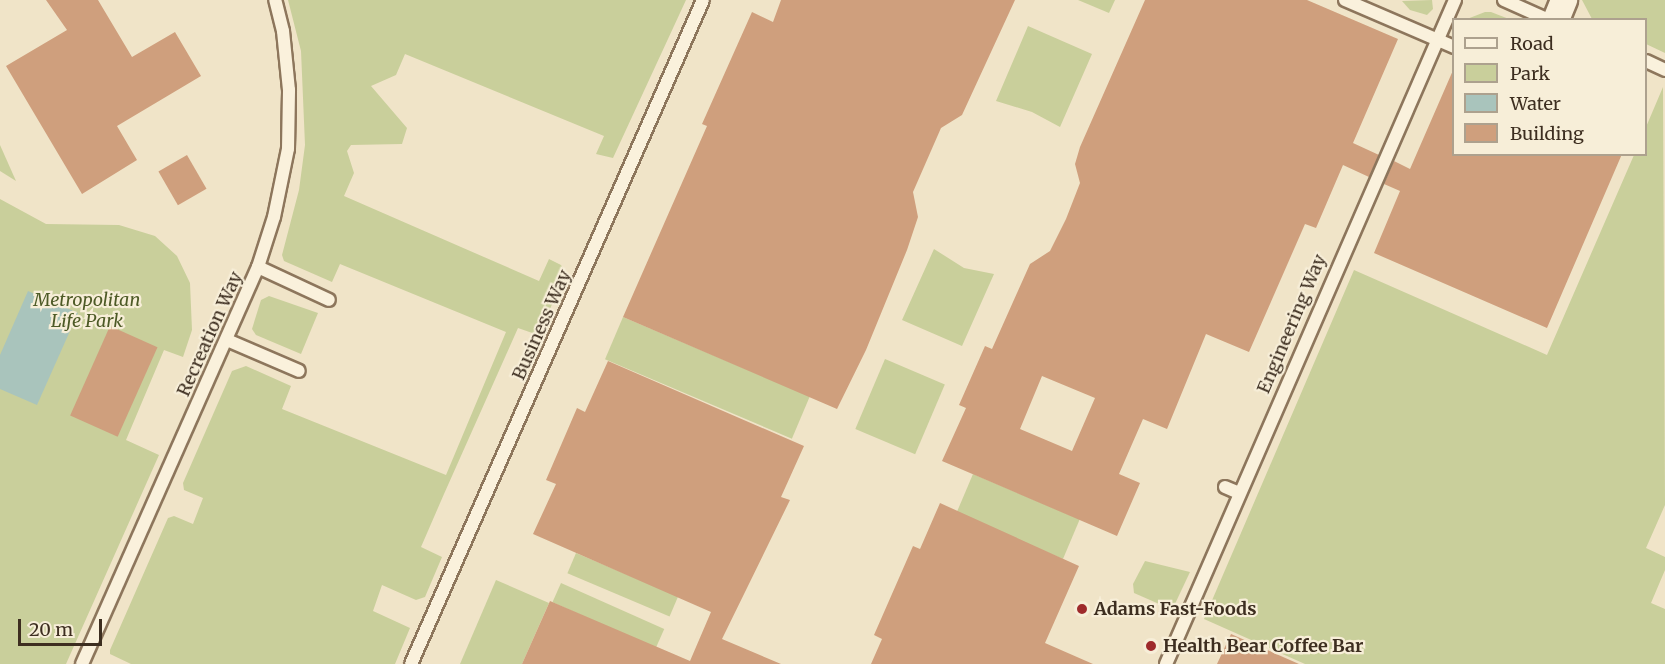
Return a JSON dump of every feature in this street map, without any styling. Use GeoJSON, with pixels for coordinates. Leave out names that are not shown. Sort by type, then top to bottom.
{"type":"FeatureCollection","features":[{"type":"Feature","properties":{"kind":"street"},"geometry":{"type":"LineString","coordinates":[[1557,18],[1564,0]]}},
{"type":"Feature","properties":{"kind":"lane","name":"Recreation Way"},"geometry":{"type":"LineString","coordinates":[[82,664],[258,267],[282,188],[288,149],[289,90],[283,31],[275,0]]}},
{"type":"Feature","properties":{"kind":"lane","name":"Business Way"},"geometry":{"type":"LineString","coordinates":[[411,664],[703,0]]}},
{"type":"Feature","properties":{"kind":"lane"},"geometry":{"type":"LineString","coordinates":[[1345,0],[1452,46]]}},
{"type":"Feature","properties":{"kind":"lane","name":"Engineering Way"},"geometry":{"type":"LineString","coordinates":[[1166,664],[1436,39],[1455,0]]}},
{"type":"Feature","properties":{"kind":"lane"},"geometry":{"type":"LineString","coordinates":[[1504,0],[1544,18]]}},
{"type":"Feature","properties":{"kind":"lane"},"geometry":{"type":"LineString","coordinates":[[1647,61],[1665,70]]}},
{"type":"Feature","properties":{"kind":"lane"},"geometry":{"type":"LineString","coordinates":[[258,267],[329,300]]}},
{"type":"Feature","properties":{"kind":"lane"},"geometry":{"type":"LineString","coordinates":[[227,340],[299,371]]}},
{"type":"Feature","properties":{"kind":"lane"},"geometry":{"type":"LineString","coordinates":[[1225,487],[1239,493]]}},
{"type":"Feature","properties":{"kind":"green space"},"geometry":{"type":"Polygon","coordinates":[[[288,0],[686,0],[613,158],[596,154],[604,136],[405,54],[396,75],[371,86],[407,128],[402,144],[351,145],[347,151],[354,173],[344,196],[539,281],[549,259],[561,265],[566,274],[538,335],[518,328],[444,494],[421,547],[442,557],[425,597],[416,600],[382,585],[373,611],[410,628],[395,664],[131,664],[110,654],[110,650],[168,518],[174,516],[193,524],[203,498],[184,490],[183,483],[232,371],[246,366],[291,386],[282,409],[446,475],[506,332],[340,264],[332,282],[284,261],[282,255],[299,190],[305,145],[301,51],[288,0]]]}},
{"type":"Feature","properties":{"kind":"green space"},"geometry":{"type":"Polygon","coordinates":[[[1078,0],[1115,0],[1109,13],[1078,0]]]}},
{"type":"Feature","properties":{"kind":"green space"},"geometry":{"type":"Polygon","coordinates":[[[1432,0],[1433,9],[1427,15],[1410,10],[1402,1],[1432,0]]]}},
{"type":"Feature","properties":{"kind":"green space"},"geometry":{"type":"Polygon","coordinates":[[[1582,0],[1665,0],[1665,53],[1647,44],[1647,18],[1591,18],[1582,0]]]}},
{"type":"Feature","properties":{"kind":"green space"},"geometry":{"type":"Polygon","coordinates":[[[1491,12],[1506,18],[1470,18],[1491,12]]]}},
{"type":"Feature","properties":{"kind":"green space"},"geometry":{"type":"Polygon","coordinates":[[[1028,26],[1092,54],[1060,127],[1032,112],[996,101],[1028,26]]]}},
{"type":"Feature","properties":{"kind":"green space"},"geometry":{"type":"Polygon","coordinates":[[[1663,87],[1665,505],[1646,548],[1665,557],[1665,570],[1651,603],[1665,609],[1665,664],[1305,664],[1204,619],[1354,270],[1547,355],[1634,156],[1647,156],[1647,125],[1663,87]]]}},
{"type":"Feature","properties":{"kind":"green space"},"geometry":{"type":"Polygon","coordinates":[[[0,145],[16,181],[0,171],[0,145]]]}},
{"type":"Feature","properties":{"kind":"green space","name":"Metropolitan Life Park"},"geometry":{"type":"Polygon","coordinates":[[[0,199],[46,224],[119,225],[155,236],[177,256],[190,283],[192,330],[183,357],[164,350],[126,440],[159,455],[66,664],[0,664],[0,199]]]}},
{"type":"Feature","properties":{"kind":"green space"},"geometry":{"type":"Polygon","coordinates":[[[934,249],[964,268],[994,274],[962,346],[902,320],[934,249]]]}},
{"type":"Feature","properties":{"kind":"green space"},"geometry":{"type":"Polygon","coordinates":[[[269,296],[318,313],[301,354],[256,335],[252,329],[261,300],[269,296]]]}},
{"type":"Feature","properties":{"kind":"green space"},"geometry":{"type":"Polygon","coordinates":[[[623,317],[810,396],[792,439],[605,359],[623,317]]]}},
{"type":"Feature","properties":{"kind":"green space"},"geometry":{"type":"Polygon","coordinates":[[[885,359],[945,384],[915,454],[855,429],[885,359]]]}},
{"type":"Feature","properties":{"kind":"green space"},"geometry":{"type":"Polygon","coordinates":[[[973,474],[1080,519],[1063,559],[956,514],[973,474]]]}},
{"type":"Feature","properties":{"kind":"green space"},"geometry":{"type":"Polygon","coordinates":[[[576,553],[678,596],[670,617],[567,573],[576,553]]]}},
{"type":"Feature","properties":{"kind":"green space"},"geometry":{"type":"Polygon","coordinates":[[[1145,561],[1190,572],[1174,606],[1166,607],[1134,593],[1133,584],[1145,561]]]}},
{"type":"Feature","properties":{"kind":"green space"},"geometry":{"type":"Polygon","coordinates":[[[496,580],[549,603],[522,664],[460,664],[496,580]]]}},
{"type":"Feature","properties":{"kind":"green space"},"geometry":{"type":"Polygon","coordinates":[[[561,583],[664,629],[656,648],[552,602],[561,583]]]}},
{"type":"Feature","properties":{"kind":"water"},"geometry":{"type":"Polygon","coordinates":[[[28,291],[78,313],[37,405],[0,389],[0,355],[28,291]]]}},
{"type":"Feature","properties":{"kind":"building"},"geometry":{"type":"Polygon","coordinates":[[[46,0],[98,0],[132,57],[175,32],[201,76],[117,126],[137,160],[82,194],[6,66],[67,30],[46,0]]]}},
{"type":"Feature","properties":{"kind":"building"},"geometry":{"type":"Polygon","coordinates":[[[781,0],[1015,0],[962,115],[941,128],[913,192],[918,217],[907,250],[866,350],[837,409],[623,317],[707,126],[702,124],[752,12],[773,22],[781,0]]]}},
{"type":"Feature","properties":{"kind":"building"},"geometry":{"type":"Polygon","coordinates":[[[1145,0],[1307,0],[1398,39],[1353,143],[1379,155],[1369,177],[1343,165],[1316,228],[1305,224],[1249,352],[1206,334],[1167,429],[1143,419],[1119,474],[1140,483],[1117,536],[942,461],[966,408],[959,405],[985,346],[992,349],[1030,264],[1050,251],[1066,219],[1080,183],[1075,164],[1080,147],[1145,0]],[[1042,376],[1020,429],[1072,451],[1095,398],[1042,376]]]}},
{"type":"Feature","properties":{"kind":"building"},"geometry":{"type":"Polygon","coordinates":[[[1452,73],[1452,156],[1621,156],[1547,328],[1374,253],[1400,191],[1384,184],[1394,161],[1410,169],[1452,73]]]}},
{"type":"Feature","properties":{"kind":"building"},"geometry":{"type":"Polygon","coordinates":[[[187,155],[206,189],[178,205],[158,172],[187,155]]]}},
{"type":"Feature","properties":{"kind":"building"},"geometry":{"type":"Polygon","coordinates":[[[110,326],[158,347],[118,437],[70,416],[110,326]]]}},
{"type":"Feature","properties":{"kind":"building"},"geometry":{"type":"Polygon","coordinates":[[[608,361],[804,446],[781,497],[790,500],[722,639],[781,664],[522,664],[550,601],[690,661],[711,612],[533,534],[556,484],[546,480],[577,408],[585,412],[608,361]]]}},
{"type":"Feature","properties":{"kind":"building"},"geometry":{"type":"Polygon","coordinates":[[[940,503],[1079,566],[1045,643],[1093,664],[871,664],[882,639],[874,635],[913,546],[920,549],[940,503]]]}},
{"type":"Feature","properties":{"kind":"building"},"geometry":{"type":"Polygon","coordinates":[[[1231,634],[1299,664],[1217,664],[1231,634]]]}},
{"type":"Feature","properties":{"kind":"place","name":"Adams Fast-Foods"},"geometry":{"type":"Point","coordinates":[1082,609]}},
{"type":"Feature","properties":{"kind":"place","name":"Health Bear Coffee Bar"},"geometry":{"type":"Point","coordinates":[1151,646]}}]}
